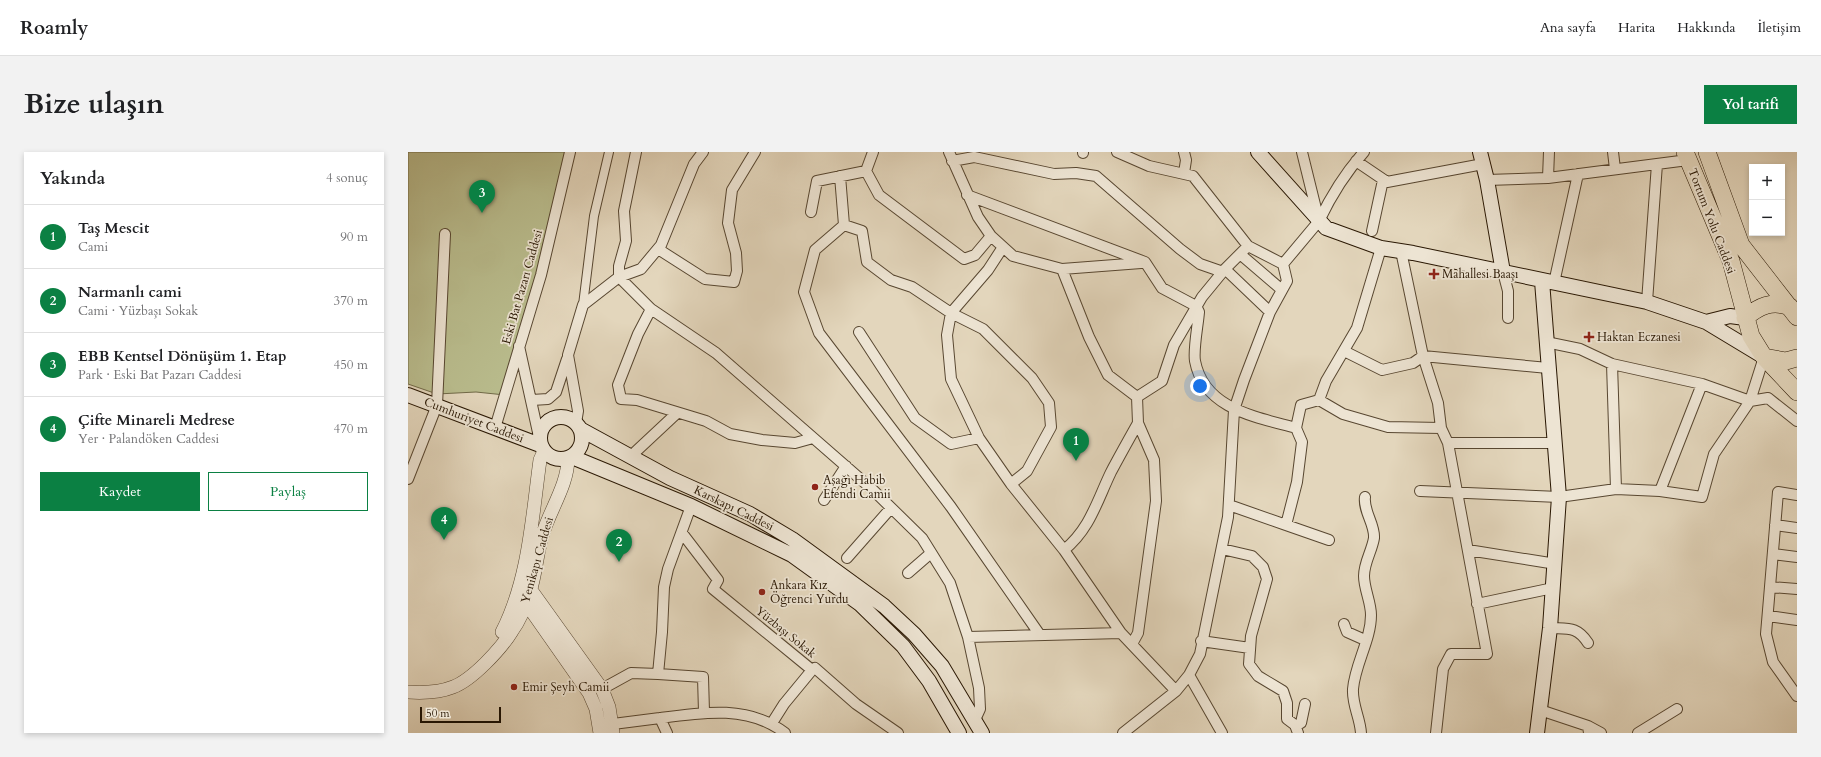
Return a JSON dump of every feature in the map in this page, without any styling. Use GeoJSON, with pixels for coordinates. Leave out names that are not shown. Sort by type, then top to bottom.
{"type":"FeatureCollection","features":[{"type":"Feature","properties":{"kind":"highway","name":"Tortum Yolu Caddesi"},"geometry":{"type":"LineString","coordinates":[[1707,152],[1741,245],[1793,312]]}},
{"type":"Feature","properties":{"kind":"highway","name":"Tortum Yolu Caddesi"},"geometry":{"type":"LineString","coordinates":[[1687,156],[1731,261],[1751,336],[1764,358],[1797,392]]}},
{"type":"Feature","properties":{"kind":"highway"},"geometry":{"type":"LineString","coordinates":[[1745,318],[1755,310],[1771,303],[1782,304],[1793,312]]}},
{"type":"Feature","properties":{"kind":"highway"},"geometry":{"type":"LineString","coordinates":[[1764,358],[1786,361],[1797,358]]}},
{"type":"Feature","properties":{"kind":"main road"},"geometry":{"type":"LineString","coordinates":[[1258,152],[1326,228],[1381,248],[1647,302],[1706,322],[1764,358]]}},
{"type":"Feature","properties":{"kind":"main road"},"geometry":{"type":"LineString","coordinates":[[1481,158],[1487,180],[1502,272]]}},
{"type":"Feature","properties":{"kind":"main road"},"geometry":{"type":"LineString","coordinates":[[1537,733],[1556,564],[1559,497],[1546,342],[1548,282]]}},
{"type":"Feature","properties":{"kind":"main road"},"geometry":{"type":"LineString","coordinates":[[1706,322],[1730,316],[1745,318]]}},
{"type":"Feature","properties":{"kind":"main road","name":"Cumhuriyet Caddesi"},"geometry":{"type":"LineString","coordinates":[[408,395],[541,444]]}},
{"type":"Feature","properties":{"kind":"main road"},"geometry":{"type":"LineString","coordinates":[[570,458],[580,447],[582,435],[578,426],[564,417],[550,420],[541,430],[541,444],[555,459],[570,458],[692,506],[738,527],[792,555],[860,604],[903,646],[928,681],[958,733]]}},
{"type":"Feature","properties":{"kind":"main road","name":"Karskapı Caddesi"},"geometry":{"type":"LineString","coordinates":[[578,426],[670,478],[750,514],[792,538],[884,606],[914,634],[942,666],[982,733]]}},
{"type":"Feature","properties":{"kind":"street","name":"Eski Bat Pazarı Caddesi"},"geometry":{"type":"LineString","coordinates":[[495,428],[541,274],[570,152]]}},
{"type":"Feature","properties":{"kind":"street"},"geometry":{"type":"LineString","coordinates":[[532,400],[548,399],[556,392],[568,355],[583,305],[594,216],[610,152]]}},
{"type":"Feature","properties":{"kind":"street"},"geometry":{"type":"LineString","coordinates":[[636,152],[624,211],[626,241],[619,266],[619,277],[651,309],[716,353],[846,466],[922,538],[950,583],[968,638],[979,688],[980,709],[975,720]]}},
{"type":"Feature","properties":{"kind":"street"},"geometry":{"type":"LineString","coordinates":[[583,305],[619,277],[641,269],[658,249],[694,164],[703,152]]}},
{"type":"Feature","properties":{"kind":"street"},"geometry":{"type":"LineString","coordinates":[[658,249],[705,279],[734,282],[737,271],[736,253],[728,223],[732,190],[756,152]]}},
{"type":"Feature","properties":{"kind":"street"},"geometry":{"type":"LineString","coordinates":[[873,152],[866,171],[879,195],[964,259],[975,255],[991,236]]}},
{"type":"Feature","properties":{"kind":"street"},"geometry":{"type":"LineString","coordinates":[[1117,152],[1149,166],[1193,176],[1248,246],[1283,264],[1287,281],[1270,312],[1234,410],[1229,505],[1222,549],[1201,641],[1200,654],[1189,675],[1176,691],[1124,733]]}},
{"type":"Feature","properties":{"kind":"street"},"geometry":{"type":"LineString","coordinates":[[1184,152],[1186,160],[1184,173]]}},
{"type":"Feature","properties":{"kind":"street"},"geometry":{"type":"LineString","coordinates":[[1302,152],[1319,221]]}},
{"type":"Feature","properties":{"kind":"street"},"geometry":{"type":"LineString","coordinates":[[1283,264],[1319,221],[1329,200],[1364,152]]}},
{"type":"Feature","properties":{"kind":"street"},"geometry":{"type":"LineString","coordinates":[[1548,152],[1548,178]]}},
{"type":"Feature","properties":{"kind":"street"},"geometry":{"type":"LineString","coordinates":[[1613,152],[1615,169]]}},
{"type":"Feature","properties":{"kind":"street"},"geometry":{"type":"LineString","coordinates":[[1145,262],[1062,269],[1013,256],[991,236],[978,217],[950,156],[974,156],[1054,174],[1076,173],[1096,176],[1180,249],[1200,264],[1224,270],[1270,312]]}},
{"type":"Feature","properties":{"kind":"street"},"geometry":{"type":"LineString","coordinates":[[1487,180],[1548,178],[1657,164],[1687,156]]}},
{"type":"Feature","properties":{"kind":"street"},"geometry":{"type":"LineString","coordinates":[[1356,161],[1387,182],[1481,158]]}},
{"type":"Feature","properties":{"kind":"street"},"geometry":{"type":"LineString","coordinates":[[1647,302],[1657,164]]}},
{"type":"Feature","properties":{"kind":"street"},"geometry":{"type":"LineString","coordinates":[[811,212],[817,181],[866,171]]}},
{"type":"Feature","properties":{"kind":"street"},"geometry":{"type":"LineString","coordinates":[[1548,282],[1578,174]]}},
{"type":"Feature","properties":{"kind":"street"},"geometry":{"type":"LineString","coordinates":[[840,176],[844,226]]}},
{"type":"Feature","properties":{"kind":"street"},"geometry":{"type":"LineString","coordinates":[[1372,231],[1384,180]]}},
{"type":"Feature","properties":{"kind":"street"},"geometry":{"type":"LineString","coordinates":[[967,195],[1145,262],[1162,288],[1196,306],[1199,312],[1194,360],[1203,386],[1234,410],[1296,428]]}},
{"type":"Feature","properties":{"kind":"street"},"geometry":{"type":"LineString","coordinates":[[844,226],[862,231],[868,262],[891,280],[912,286],[951,313],[983,329],[1032,378],[1049,403],[1051,427],[1027,471],[1011,484]]}},
{"type":"Feature","properties":{"kind":"street"},"geometry":{"type":"LineString","coordinates":[[844,226],[815,250],[804,292],[819,334],[951,507],[1040,635]]}},
{"type":"Feature","properties":{"kind":"street"},"geometry":{"type":"LineString","coordinates":[[408,479],[437,405],[445,234]]}},
{"type":"Feature","properties":{"kind":"street"},"geometry":{"type":"LineString","coordinates":[[1137,397],[1162,381],[1174,345],[1196,306],[1224,270],[1248,246]]}},
{"type":"Feature","properties":{"kind":"street"},"geometry":{"type":"LineString","coordinates":[[1003,247],[988,270],[951,313],[947,335],[951,379],[979,438],[1011,484],[1064,550],[1121,633],[1176,691]]}},
{"type":"Feature","properties":{"kind":"street"},"geometry":{"type":"LineString","coordinates":[[1319,400],[1326,381],[1358,328],[1381,248]]}},
{"type":"Feature","properties":{"kind":"street"},"geometry":{"type":"LineString","coordinates":[[1401,251],[1423,356],[1438,403],[1441,428],[1448,443],[1487,654],[1451,654],[1443,669],[1436,733]]}},
{"type":"Feature","properties":{"kind":"street"},"geometry":{"type":"LineString","coordinates":[[1240,254],[1282,290]]}},
{"type":"Feature","properties":{"kind":"street"},"geometry":{"type":"LineString","coordinates":[[1062,269],[1089,337],[1108,375],[1137,397]]}},
{"type":"Feature","properties":{"kind":"street"},"geometry":{"type":"LineString","coordinates":[[1502,272],[1508,291],[1508,318]]}},
{"type":"Feature","properties":{"kind":"street"},"geometry":{"type":"LineString","coordinates":[[651,309],[638,334],[618,385],[621,400],[637,400],[706,421],[730,434],[762,440],[795,443],[813,438]]}},
{"type":"Feature","properties":{"kind":"street"},"geometry":{"type":"LineString","coordinates":[[859,332],[915,418],[951,444],[979,438]]}},
{"type":"Feature","properties":{"kind":"street"},"geometry":{"type":"LineString","coordinates":[[1546,342],[1580,349],[1612,364],[1702,384],[1750,401],[1768,398],[1797,421]]}},
{"type":"Feature","properties":{"kind":"street"},"geometry":{"type":"LineString","coordinates":[[519,346],[541,444],[528,546],[526,603],[590,693],[596,709],[600,733]]}},
{"type":"Feature","properties":{"kind":"street"},"geometry":{"type":"LineString","coordinates":[[1344,351],[1382,370],[1413,363],[1423,356],[1548,368]]}},
{"type":"Feature","properties":{"kind":"street"},"geometry":{"type":"LineString","coordinates":[[568,355],[578,411],[578,426]]}},
{"type":"Feature","properties":{"kind":"street"},"geometry":{"type":"LineString","coordinates":[[1420,491],[1559,497],[1616,489],[1660,490],[1702,497],[1714,454],[1750,401],[1764,358]]}},
{"type":"Feature","properties":{"kind":"street"},"geometry":{"type":"LineString","coordinates":[[1612,364],[1616,489]]}},
{"type":"Feature","properties":{"kind":"street"},"geometry":{"type":"LineString","coordinates":[[1660,490],[1702,384]]}},
{"type":"Feature","properties":{"kind":"street"},"geometry":{"type":"LineString","coordinates":[[1132,644],[1138,633],[1156,501],[1154,460],[1138,423],[1137,397]]}},
{"type":"Feature","properties":{"kind":"street"},"geometry":{"type":"LineString","coordinates":[[1286,525],[1296,482],[1302,442],[1296,428],[1301,405],[1319,400],[1343,414],[1388,427],[1441,428]]}},
{"type":"Feature","properties":{"kind":"street"},"geometry":{"type":"LineString","coordinates":[[631,456],[677,413]]}},
{"type":"Feature","properties":{"kind":"street"},"geometry":{"type":"LineString","coordinates":[[1064,550],[1074,542],[1088,524],[1111,473],[1138,423]]}},
{"type":"Feature","properties":{"kind":"street"},"geometry":{"type":"LineString","coordinates":[[1448,443],[1554,443]]}},
{"type":"Feature","properties":{"kind":"street","name":"Yenikapı Caddesi"},"geometry":{"type":"LineString","coordinates":[[526,589],[550,512],[568,472],[570,458]]}},
{"type":"Feature","properties":{"kind":"street"},"geometry":{"type":"LineString","coordinates":[[824,500],[846,466]]}},
{"type":"Feature","properties":{"kind":"street"},"geometry":{"type":"LineString","coordinates":[[1797,495],[1778,492],[1766,634],[1773,662],[1797,696]]}},
{"type":"Feature","properties":{"kind":"street"},"geometry":{"type":"LineString","coordinates":[[1361,733],[1361,721],[1354,706],[1353,690],[1356,668],[1371,615],[1364,576],[1366,559],[1374,537],[1370,515],[1364,505],[1365,497]]}},
{"type":"Feature","properties":{"kind":"street"},"geometry":{"type":"LineString","coordinates":[[1229,505],[1329,540]]}},
{"type":"Feature","properties":{"kind":"street"},"geometry":{"type":"LineString","coordinates":[[658,674],[664,587],[668,569],[692,506]]}},
{"type":"Feature","properties":{"kind":"street"},"geometry":{"type":"LineString","coordinates":[[847,558],[891,508]]}},
{"type":"Feature","properties":{"kind":"street"},"geometry":{"type":"LineString","coordinates":[[1775,525],[1797,528]]}},
{"type":"Feature","properties":{"kind":"street","name":"Yüzbaşı Sokak"},"geometry":{"type":"LineString","coordinates":[[682,533],[718,580],[713,589],[812,670],[815,668],[856,704],[898,733]]}},
{"type":"Feature","properties":{"kind":"street"},"geometry":{"type":"LineString","coordinates":[[1222,549],[1252,556],[1263,567],[1267,579],[1251,636],[1249,664],[1258,676],[1284,691],[1287,703],[1287,719],[1296,729],[1301,723],[1305,704]]}},
{"type":"Feature","properties":{"kind":"street"},"geometry":{"type":"LineString","coordinates":[[1468,550],[1556,564]]}},
{"type":"Feature","properties":{"kind":"street"},"geometry":{"type":"LineString","coordinates":[[908,573],[931,553]]}},
{"type":"Feature","properties":{"kind":"street"},"geometry":{"type":"LineString","coordinates":[[1773,554],[1797,557]]}},
{"type":"Feature","properties":{"kind":"street"},"geometry":{"type":"LineString","coordinates":[[1770,587],[1797,589]]}},
{"type":"Feature","properties":{"kind":"street"},"geometry":{"type":"LineString","coordinates":[[1477,604],[1553,588]]}},
{"type":"Feature","properties":{"kind":"street"},"geometry":{"type":"LineString","coordinates":[[489,658],[526,589]]}},
{"type":"Feature","properties":{"kind":"street"},"geometry":{"type":"LineString","coordinates":[[526,589],[602,689],[609,707],[613,728],[660,718],[704,712],[742,714],[772,723],[785,733]]}},
{"type":"Feature","properties":{"kind":"street","name":"Yenikapı Caddesi"},"geometry":{"type":"LineString","coordinates":[[408,692],[430,692],[453,687],[470,678],[512,632],[526,603]]}},
{"type":"Feature","properties":{"kind":"street"},"geometry":{"type":"LineString","coordinates":[[1768,616],[1797,620]]}},
{"type":"Feature","properties":{"kind":"street"},"geometry":{"type":"LineString","coordinates":[[1344,624],[1347,632],[1365,640]]}},
{"type":"Feature","properties":{"kind":"street"},"geometry":{"type":"LineString","coordinates":[[1550,628],[1573,629],[1582,634],[1588,643]]}},
{"type":"Feature","properties":{"kind":"street"},"geometry":{"type":"LineString","coordinates":[[968,638],[1121,633]]}},
{"type":"Feature","properties":{"kind":"street"},"geometry":{"type":"LineString","coordinates":[[1201,641],[1250,648]]}},
{"type":"Feature","properties":{"kind":"street"},"geometry":{"type":"LineString","coordinates":[[772,723],[784,704],[812,670]]}},
{"type":"Feature","properties":{"kind":"street"},"geometry":{"type":"LineString","coordinates":[[602,689],[630,673],[703,677],[704,712]]}},
{"type":"Feature","properties":{"kind":"street"},"geometry":{"type":"LineString","coordinates":[[1189,675],[1222,733]]}},
{"type":"Feature","properties":{"kind":"street"},"geometry":{"type":"LineString","coordinates":[[1638,733],[1677,709]]}},
{"type":"Feature","properties":{"kind":"street"},"geometry":{"type":"LineString","coordinates":[[1540,710],[1589,730],[1601,733]]}},
{"type":"Feature","properties":{"kind":"street"},"geometry":{"type":"LineString","coordinates":[[660,718],[667,733]]}},
{"type":"Feature","properties":{"kind":"green space"},"geometry":{"type":"Polygon","coordinates":[[[408,152],[570,152],[505,395],[476,392],[437,394],[408,384],[408,152]]]}},
{"type":"Feature","properties":{"kind":"place","name":"EBB Kentsel Dönüşüm 1. Etap"},"geometry":{"type":"Point","coordinates":[482,213]}},
{"type":"Feature","properties":{"kind":"place","name":"Mahallesi Baaşı"},"geometry":{"type":"Point","coordinates":[1434,274]}},
{"type":"Feature","properties":{"kind":"place","name":"Haktan Eczanesi"},"geometry":{"type":"Point","coordinates":[1589,337]}},
{"type":"Feature","properties":{"kind":"place","name":"Taş Mescit"},"geometry":{"type":"Point","coordinates":[1076,461]}},
{"type":"Feature","properties":{"kind":"place","name":"Aşağı Habib Efendi Camii"},"geometry":{"type":"Point","coordinates":[815,487]}},
{"type":"Feature","properties":{"kind":"place","name":"Çifte Minareli Medrese"},"geometry":{"type":"Point","coordinates":[444,540]}},
{"type":"Feature","properties":{"kind":"place","name":"Narmanlı cami"},"geometry":{"type":"Point","coordinates":[619,562]}},
{"type":"Feature","properties":{"kind":"place","name":"Ankara Kız Öğrenci Yurdu"},"geometry":{"type":"Point","coordinates":[762,592]}},
{"type":"Feature","properties":{"kind":"place","name":"Emir Şeyh Camii"},"geometry":{"type":"Point","coordinates":[514,687]}}]}
